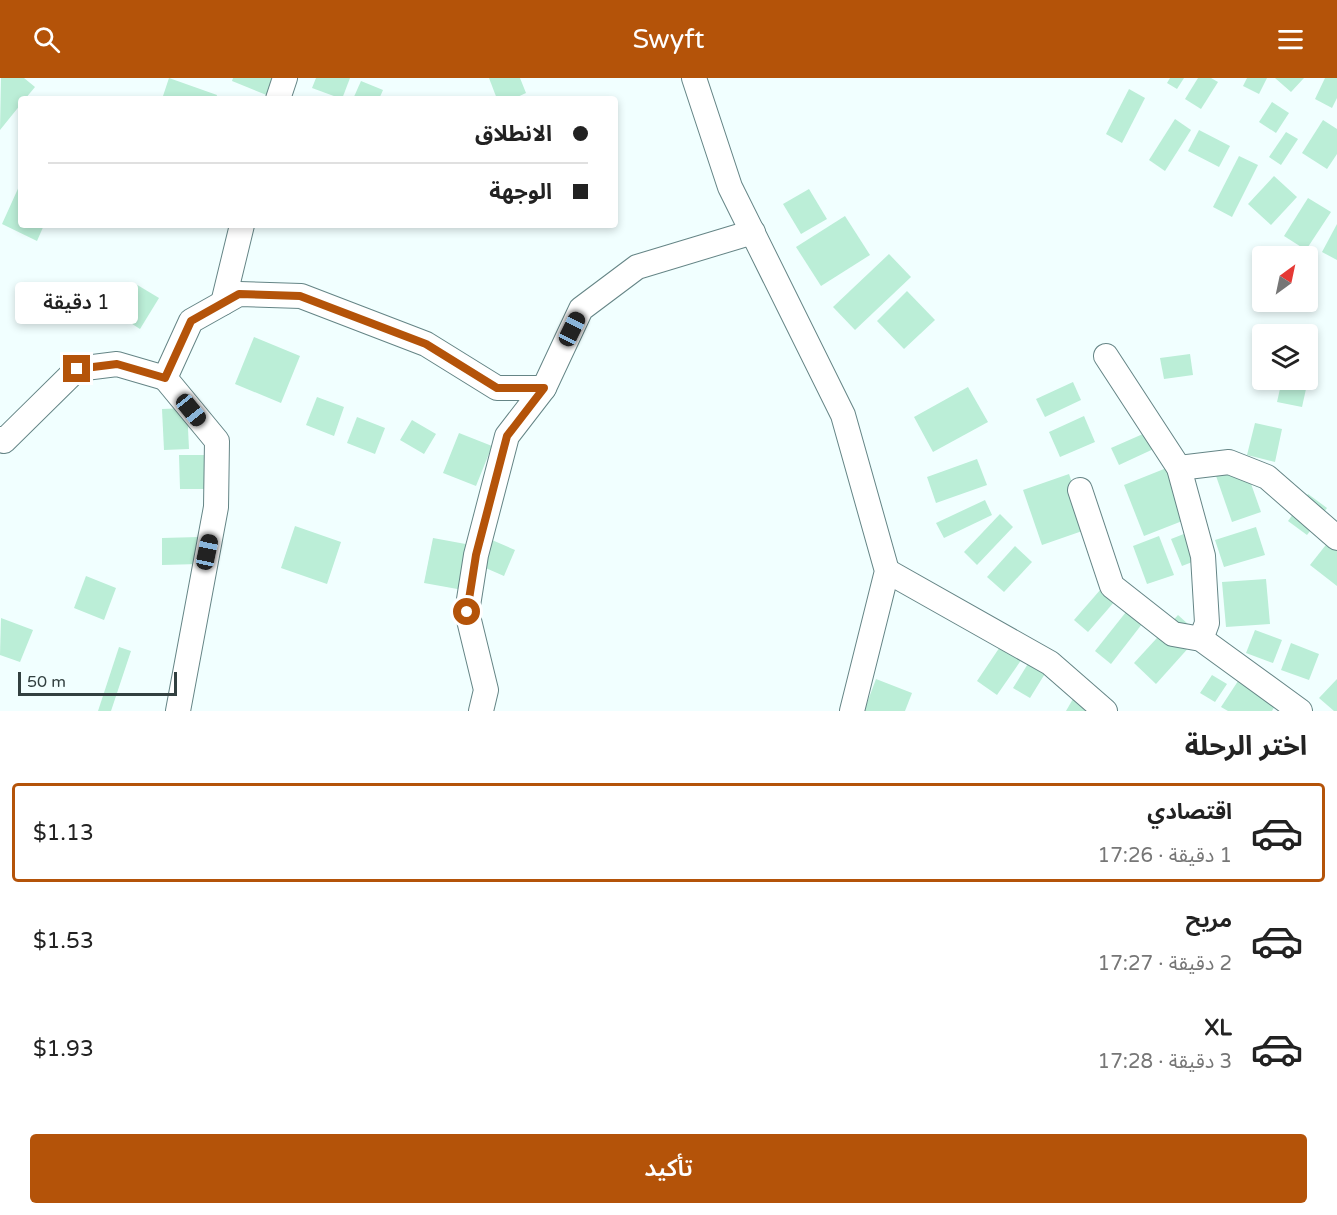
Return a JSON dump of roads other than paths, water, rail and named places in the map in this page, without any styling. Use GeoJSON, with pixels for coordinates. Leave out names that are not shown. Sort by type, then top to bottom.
{"type":"FeatureCollection","features":[{"type":"Feature","properties":{"kind":"street"},"geometry":{"type":"LineString","coordinates":[[279,96],[285,78]]}},
{"type":"Feature","properties":{"kind":"street"},"geometry":{"type":"LineString","coordinates":[[694,78],[730,187],[843,414],[887,571],[852,711]]}},
{"type":"Feature","properties":{"kind":"street"},"geometry":{"type":"LineString","coordinates":[[223,303],[241,228]]}},
{"type":"Feature","properties":{"kind":"street"},"geometry":{"type":"LineString","coordinates":[[481,711],[486,690],[467,612],[476,555],[507,436],[544,388],[581,309],[637,267],[753,232]]}},
{"type":"Feature","properties":{"kind":"street"},"geometry":{"type":"LineString","coordinates":[[165,378],[191,321],[239,294],[300,296],[426,344],[497,388],[544,388]]}},
{"type":"Feature","properties":{"kind":"street"},"geometry":{"type":"LineString","coordinates":[[1106,356],[1179,468],[1203,556],[1207,623],[1201,639]]}},
{"type":"Feature","properties":{"kind":"street"},"geometry":{"type":"LineString","coordinates":[[0,439],[4,441],[77,369],[117,364],[165,378],[217,441],[216,507],[178,711]]}},
{"type":"Feature","properties":{"kind":"street"},"geometry":{"type":"LineString","coordinates":[[1179,468],[1229,462],[1267,477],[1337,538]]}},
{"type":"Feature","properties":{"kind":"street"},"geometry":{"type":"LineString","coordinates":[[1080,490],[1112,586],[1173,634],[1201,639],[1300,711]]}},
{"type":"Feature","properties":{"kind":"street"},"geometry":{"type":"LineString","coordinates":[[887,571],[1050,663],[1105,711]]}}]}
